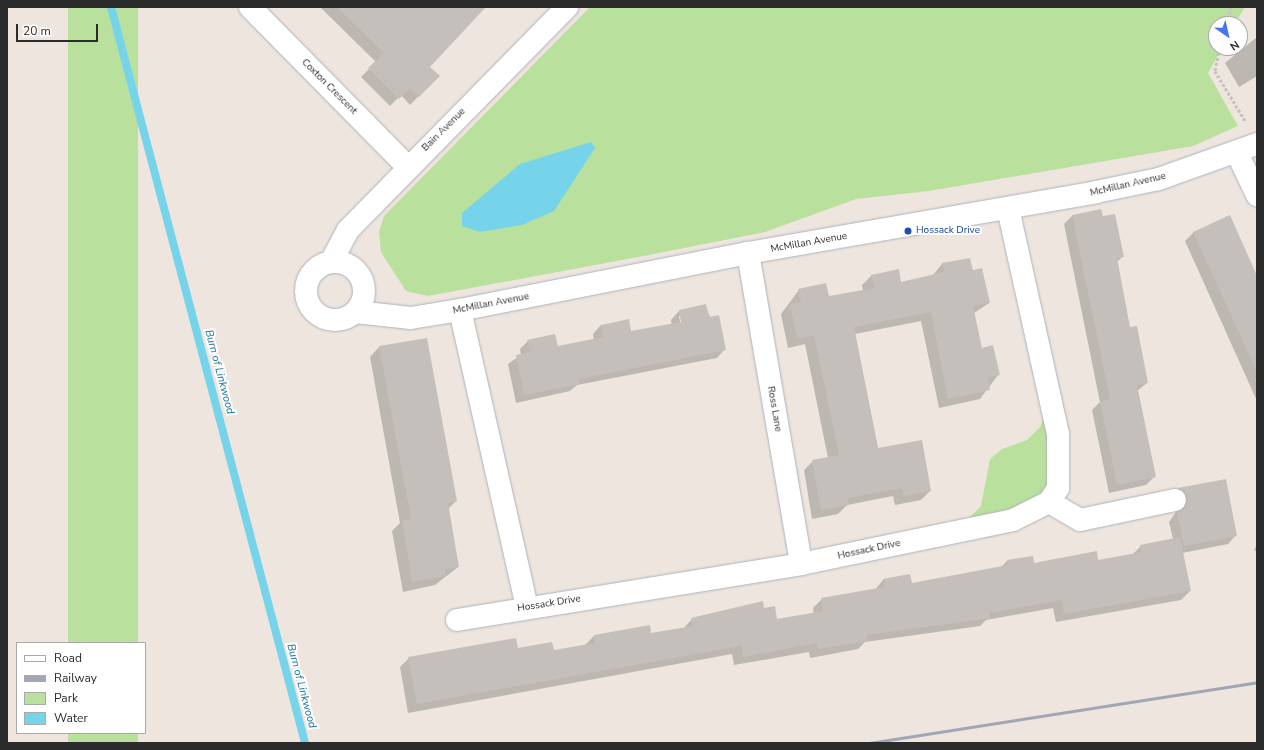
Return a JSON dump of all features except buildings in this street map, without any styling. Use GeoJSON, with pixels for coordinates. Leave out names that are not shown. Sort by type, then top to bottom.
{"type":"FeatureCollection","features":[{"type":"Feature","properties":{"kind":"street","name":"Coxton Crescent"},"geometry":{"type":"LineString","coordinates":[[250,7],[408,167]]}},
{"type":"Feature","properties":{"kind":"street","name":"Bain Avenue"},"geometry":{"type":"LineString","coordinates":[[331,262],[348,230],[408,167],[567,7]]}},
{"type":"Feature","properties":{"kind":"street","name":"McMillan Avenue"},"geometry":{"type":"LineString","coordinates":[[356,312],[411,318],[460,310],[748,253],[1008,208],[1159,179],[1237,153],[1253,136]]}},
{"type":"Feature","properties":{"kind":"street"},"geometry":{"type":"LineString","coordinates":[[1237,153],[1257,195]]}},
{"type":"Feature","properties":{"kind":"street"},"geometry":{"type":"LineString","coordinates":[[1008,208],[1052,395],[1060,472],[1058,488],[1049,502],[1080,520],[1175,500]]}},
{"type":"Feature","properties":{"kind":"street","name":"Ross Lane"},"geometry":{"type":"LineString","coordinates":[[748,253],[801,564]]}},
{"type":"Feature","properties":{"kind":"street"},"geometry":{"type":"LineString","coordinates":[[331,262],[349,265],[362,278],[364,295],[356,312],[348,318],[328,320],[312,309],[306,290],[308,280],[313,271],[331,262]]}},
{"type":"Feature","properties":{"kind":"street"},"geometry":{"type":"LineString","coordinates":[[460,310],[527,607]]}},
{"type":"Feature","properties":{"kind":"street","name":"Hossack Drive"},"geometry":{"type":"LineString","coordinates":[[457,620],[527,607],[801,564],[1013,520],[1049,502]]}},
{"type":"Feature","properties":{"kind":"path"},"geometry":{"type":"LineString","coordinates":[[1218,56],[1215,71],[1253,136]]}},
{"type":"Feature","properties":{"kind":"green space"},"geometry":{"type":"Polygon","coordinates":[[[68,7],[138,7],[138,642],[68,642],[68,7]]]}},
{"type":"Feature","properties":{"kind":"green space"},"geometry":{"type":"Polygon","coordinates":[[[590,7],[1245,7],[1240,16],[1208,16],[1208,56],[1218,56],[1208,73],[1238,126],[1193,146],[929,191],[856,199],[765,232],[428,296],[406,291],[381,252],[379,232],[384,216],[590,7]]]}},
{"type":"Feature","properties":{"kind":"green space"},"geometry":{"type":"Polygon","coordinates":[[[1052,395],[1049,502],[954,533],[981,506],[990,459],[1002,449],[1027,440],[1040,427],[1052,395]]]}},
{"type":"Feature","properties":{"kind":"green space"},"geometry":{"type":"Polygon","coordinates":[[[68,734],[138,734],[138,743],[68,743],[68,734]]]}},
{"type":"Feature","properties":{"kind":"water"},"geometry":{"type":"Polygon","coordinates":[[[591,142],[595,148],[554,211],[522,225],[480,232],[462,226],[462,213],[520,164],[591,142]]]}},
{"type":"Feature","properties":{"kind":"waterway","name":"Burn of Linkwood"},"geometry":{"type":"LineString","coordinates":[[111,7],[305,743]]}},
{"type":"Feature","properties":{"kind":"railway"},"geometry":{"type":"LineString","coordinates":[[869,743],[1257,682]]}},
{"type":"Feature","properties":{"kind":"place","name":"Hossack Drive"},"geometry":{"type":"Point","coordinates":[908,231]}}]}
